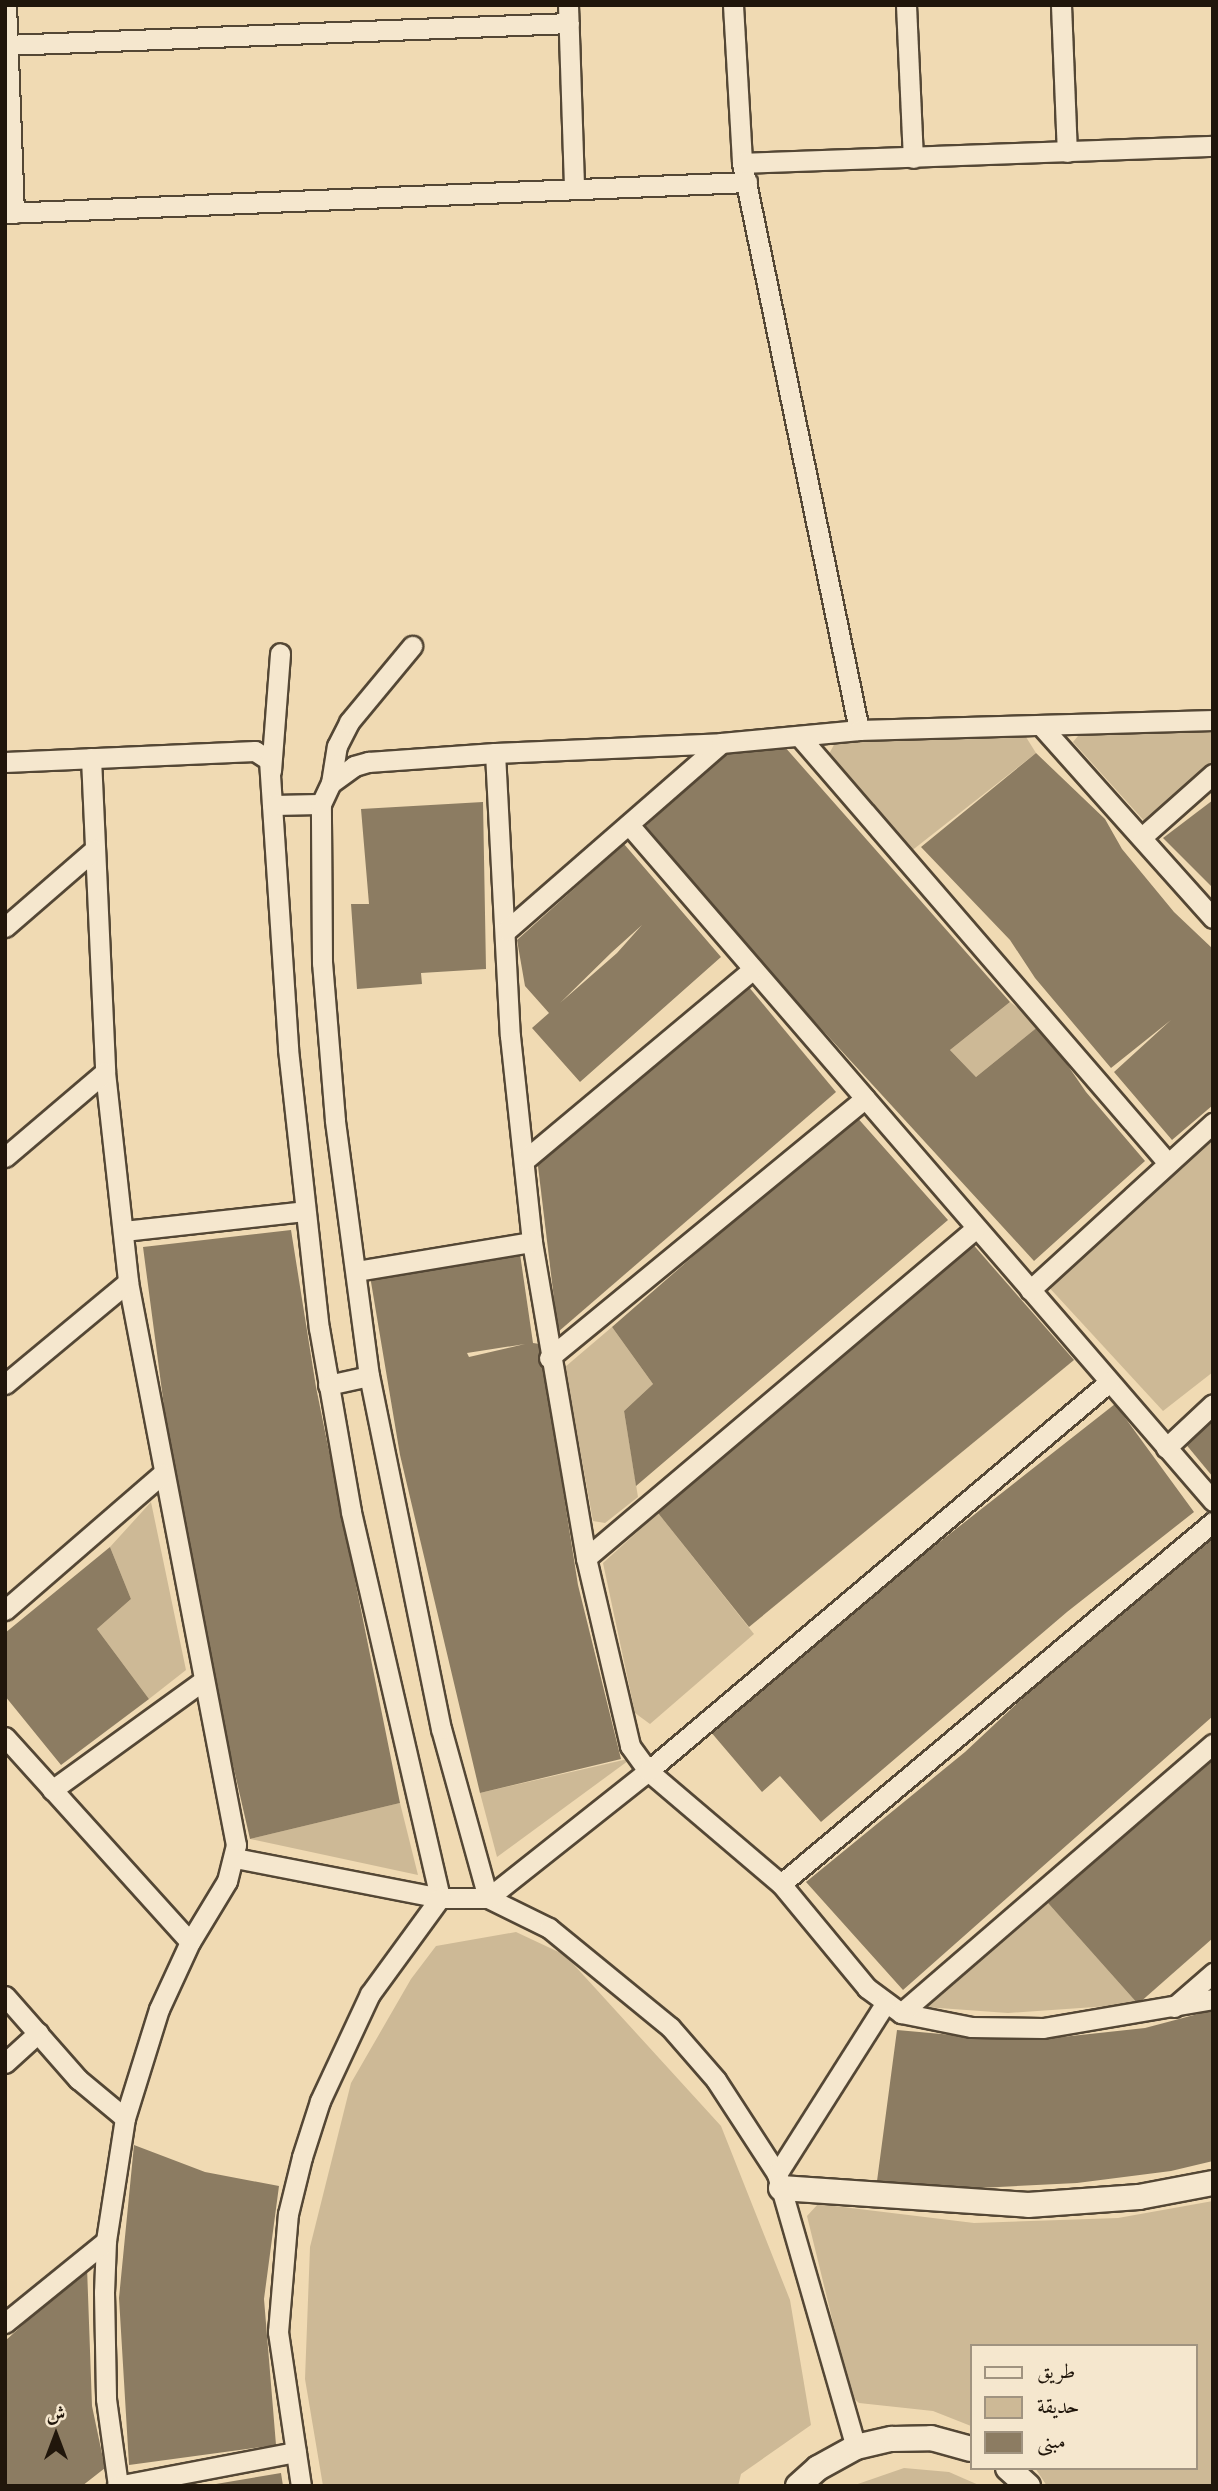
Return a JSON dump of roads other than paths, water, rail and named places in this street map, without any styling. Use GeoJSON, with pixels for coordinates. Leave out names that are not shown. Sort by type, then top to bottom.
{"type":"FeatureCollection","features":[{"type":"Feature","properties":{"kind":"street"},"geometry":{"type":"LineString","coordinates":[[6,5],[10,213],[574,189],[913,158],[1213,146]]}},
{"type":"Feature","properties":{"kind":"street"},"geometry":{"type":"LineString","coordinates":[[733,5],[744,173],[859,730]]}},
{"type":"Feature","properties":{"kind":"street"},"geometry":{"type":"LineString","coordinates":[[906,5],[913,158]]}},
{"type":"Feature","properties":{"kind":"street"},"geometry":{"type":"LineString","coordinates":[[1060,5],[1068,152]]}},
{"type":"Feature","properties":{"kind":"street"},"geometry":{"type":"LineString","coordinates":[[7,45],[568,14],[574,189]]}},
{"type":"Feature","properties":{"kind":"street"},"geometry":{"type":"LineString","coordinates":[[412,646],[349,722],[337,746],[331,783],[321,804],[327,1041],[369,1376],[442,1729],[488,1898]]}},
{"type":"Feature","properties":{"kind":"street"},"geometry":{"type":"LineString","coordinates":[[280,653],[271,771],[272,805],[288,1049],[304,1211],[328,1385],[362,1562],[440,1898],[370,1994],[320,2101],[302,2157],[285,2238],[278,2332],[301,2486]]}},
{"type":"Feature","properties":{"kind":"street"},"geometry":{"type":"LineString","coordinates":[[331,783],[354,766],[368,762],[495,753],[722,743],[859,730],[1043,728],[1213,720]]}},
{"type":"Feature","properties":{"kind":"street"},"geometry":{"type":"LineString","coordinates":[[1043,728],[1213,918]]}},
{"type":"Feature","properties":{"kind":"street"},"geometry":{"type":"LineString","coordinates":[[800,737],[1167,1162]]}},
{"type":"Feature","properties":{"kind":"street"},"geometry":{"type":"LineString","coordinates":[[508,930],[722,743]]}},
{"type":"Feature","properties":{"kind":"street"},"geometry":{"type":"LineString","coordinates":[[5,762],[256,751],[265,756],[271,771]]}},
{"type":"Feature","properties":{"kind":"street"},"geometry":{"type":"LineString","coordinates":[[495,753],[508,930],[510,1036],[549,1357],[586,1558],[624,1729],[648,1771],[781,1884],[867,1989],[893,2009],[1007,2029],[1172,2009],[1213,1999]]}},
{"type":"Feature","properties":{"kind":"street"},"geometry":{"type":"LineString","coordinates":[[91,758],[105,1072],[128,1282],[201,1682],[235,1832],[235,1858],[227,1881],[190,1942],[143,2052],[125,2118],[106,2241],[103,2344],[109,2439],[118,2486],[296,2452]]}},
{"type":"Feature","properties":{"kind":"street"},"geometry":{"type":"LineString","coordinates":[[1142,836],[1213,774]]}},
{"type":"Feature","properties":{"kind":"street"},"geometry":{"type":"LineString","coordinates":[[272,805],[321,804]]}},
{"type":"Feature","properties":{"kind":"street"},"geometry":{"type":"LineString","coordinates":[[630,825],[975,1229],[1213,1501]]}},
{"type":"Feature","properties":{"kind":"street"},"geometry":{"type":"LineString","coordinates":[[5,927],[94,850]]}},
{"type":"Feature","properties":{"kind":"street"},"geometry":{"type":"LineString","coordinates":[[526,1159],[753,969]]}},
{"type":"Feature","properties":{"kind":"street"},"geometry":{"type":"LineString","coordinates":[[5,1157],[105,1072]]}},
{"type":"Feature","properties":{"kind":"street"},"geometry":{"type":"LineString","coordinates":[[549,1357],[865,1098]]}},
{"type":"Feature","properties":{"kind":"street"},"geometry":{"type":"LineString","coordinates":[[1030,1290],[1167,1162],[1213,1123]]}},
{"type":"Feature","properties":{"kind":"street"},"geometry":{"type":"LineString","coordinates":[[124,1231],[304,1211]]}},
{"type":"Feature","properties":{"kind":"street"},"geometry":{"type":"LineString","coordinates":[[586,1558],[975,1229]]}},
{"type":"Feature","properties":{"kind":"street"},"geometry":{"type":"LineString","coordinates":[[356,1271],[533,1242]]}},
{"type":"Feature","properties":{"kind":"street"},"geometry":{"type":"LineString","coordinates":[[5,1384],[128,1282]]}},
{"type":"Feature","properties":{"kind":"street"},"geometry":{"type":"LineString","coordinates":[[328,1385],[369,1376]]}},
{"type":"Feature","properties":{"kind":"street"},"geometry":{"type":"LineString","coordinates":[[488,1898],[648,1771],[1109,1382]]}},
{"type":"Feature","properties":{"kind":"street"},"geometry":{"type":"LineString","coordinates":[[1166,1448],[1213,1404]]}},
{"type":"Feature","properties":{"kind":"street"},"geometry":{"type":"LineString","coordinates":[[5,1610],[162,1474]]}},
{"type":"Feature","properties":{"kind":"street"},"geometry":{"type":"LineString","coordinates":[[781,1884],[1213,1522]]}},
{"type":"Feature","properties":{"kind":"street"},"geometry":{"type":"LineString","coordinates":[[52,1790],[201,1682]]}},
{"type":"Feature","properties":{"kind":"street"},"geometry":{"type":"LineString","coordinates":[[5,1737],[190,1942]]}},
{"type":"Feature","properties":{"kind":"street"},"geometry":{"type":"LineString","coordinates":[[779,2181],[893,2009],[1213,1744]]}},
{"type":"Feature","properties":{"kind":"street"},"geometry":{"type":"LineString","coordinates":[[235,1858],[440,1898],[488,1898],[560,1936],[670,2027],[716,2080],[779,2181],[856,2447]]}},
{"type":"Feature","properties":{"kind":"street"},"geometry":{"type":"LineString","coordinates":[[1172,2009],[1213,1973]]}},
{"type":"Feature","properties":{"kind":"street"},"geometry":{"type":"LineString","coordinates":[[5,1996],[78,2079],[125,2118]]}},
{"type":"Feature","properties":{"kind":"street"},"geometry":{"type":"LineString","coordinates":[[5,2063],[38,2033]]}},
{"type":"Feature","properties":{"kind":"street"},"geometry":{"type":"LineString","coordinates":[[779,2181],[973,2205],[1028,2206],[1139,2197],[1213,2183]]}},
{"type":"Feature","properties":{"kind":"street"},"geometry":{"type":"LineString","coordinates":[[5,2323],[106,2241]]}},
{"type":"Feature","properties":{"kind":"street"},"geometry":{"type":"LineString","coordinates":[[798,2486],[818,2468],[856,2447],[920,2438],[970,2449]]}},
{"type":"Feature","properties":{"kind":"street"},"geometry":{"type":"LineString","coordinates":[[1010,2470],[1028,2486]]}}]}
